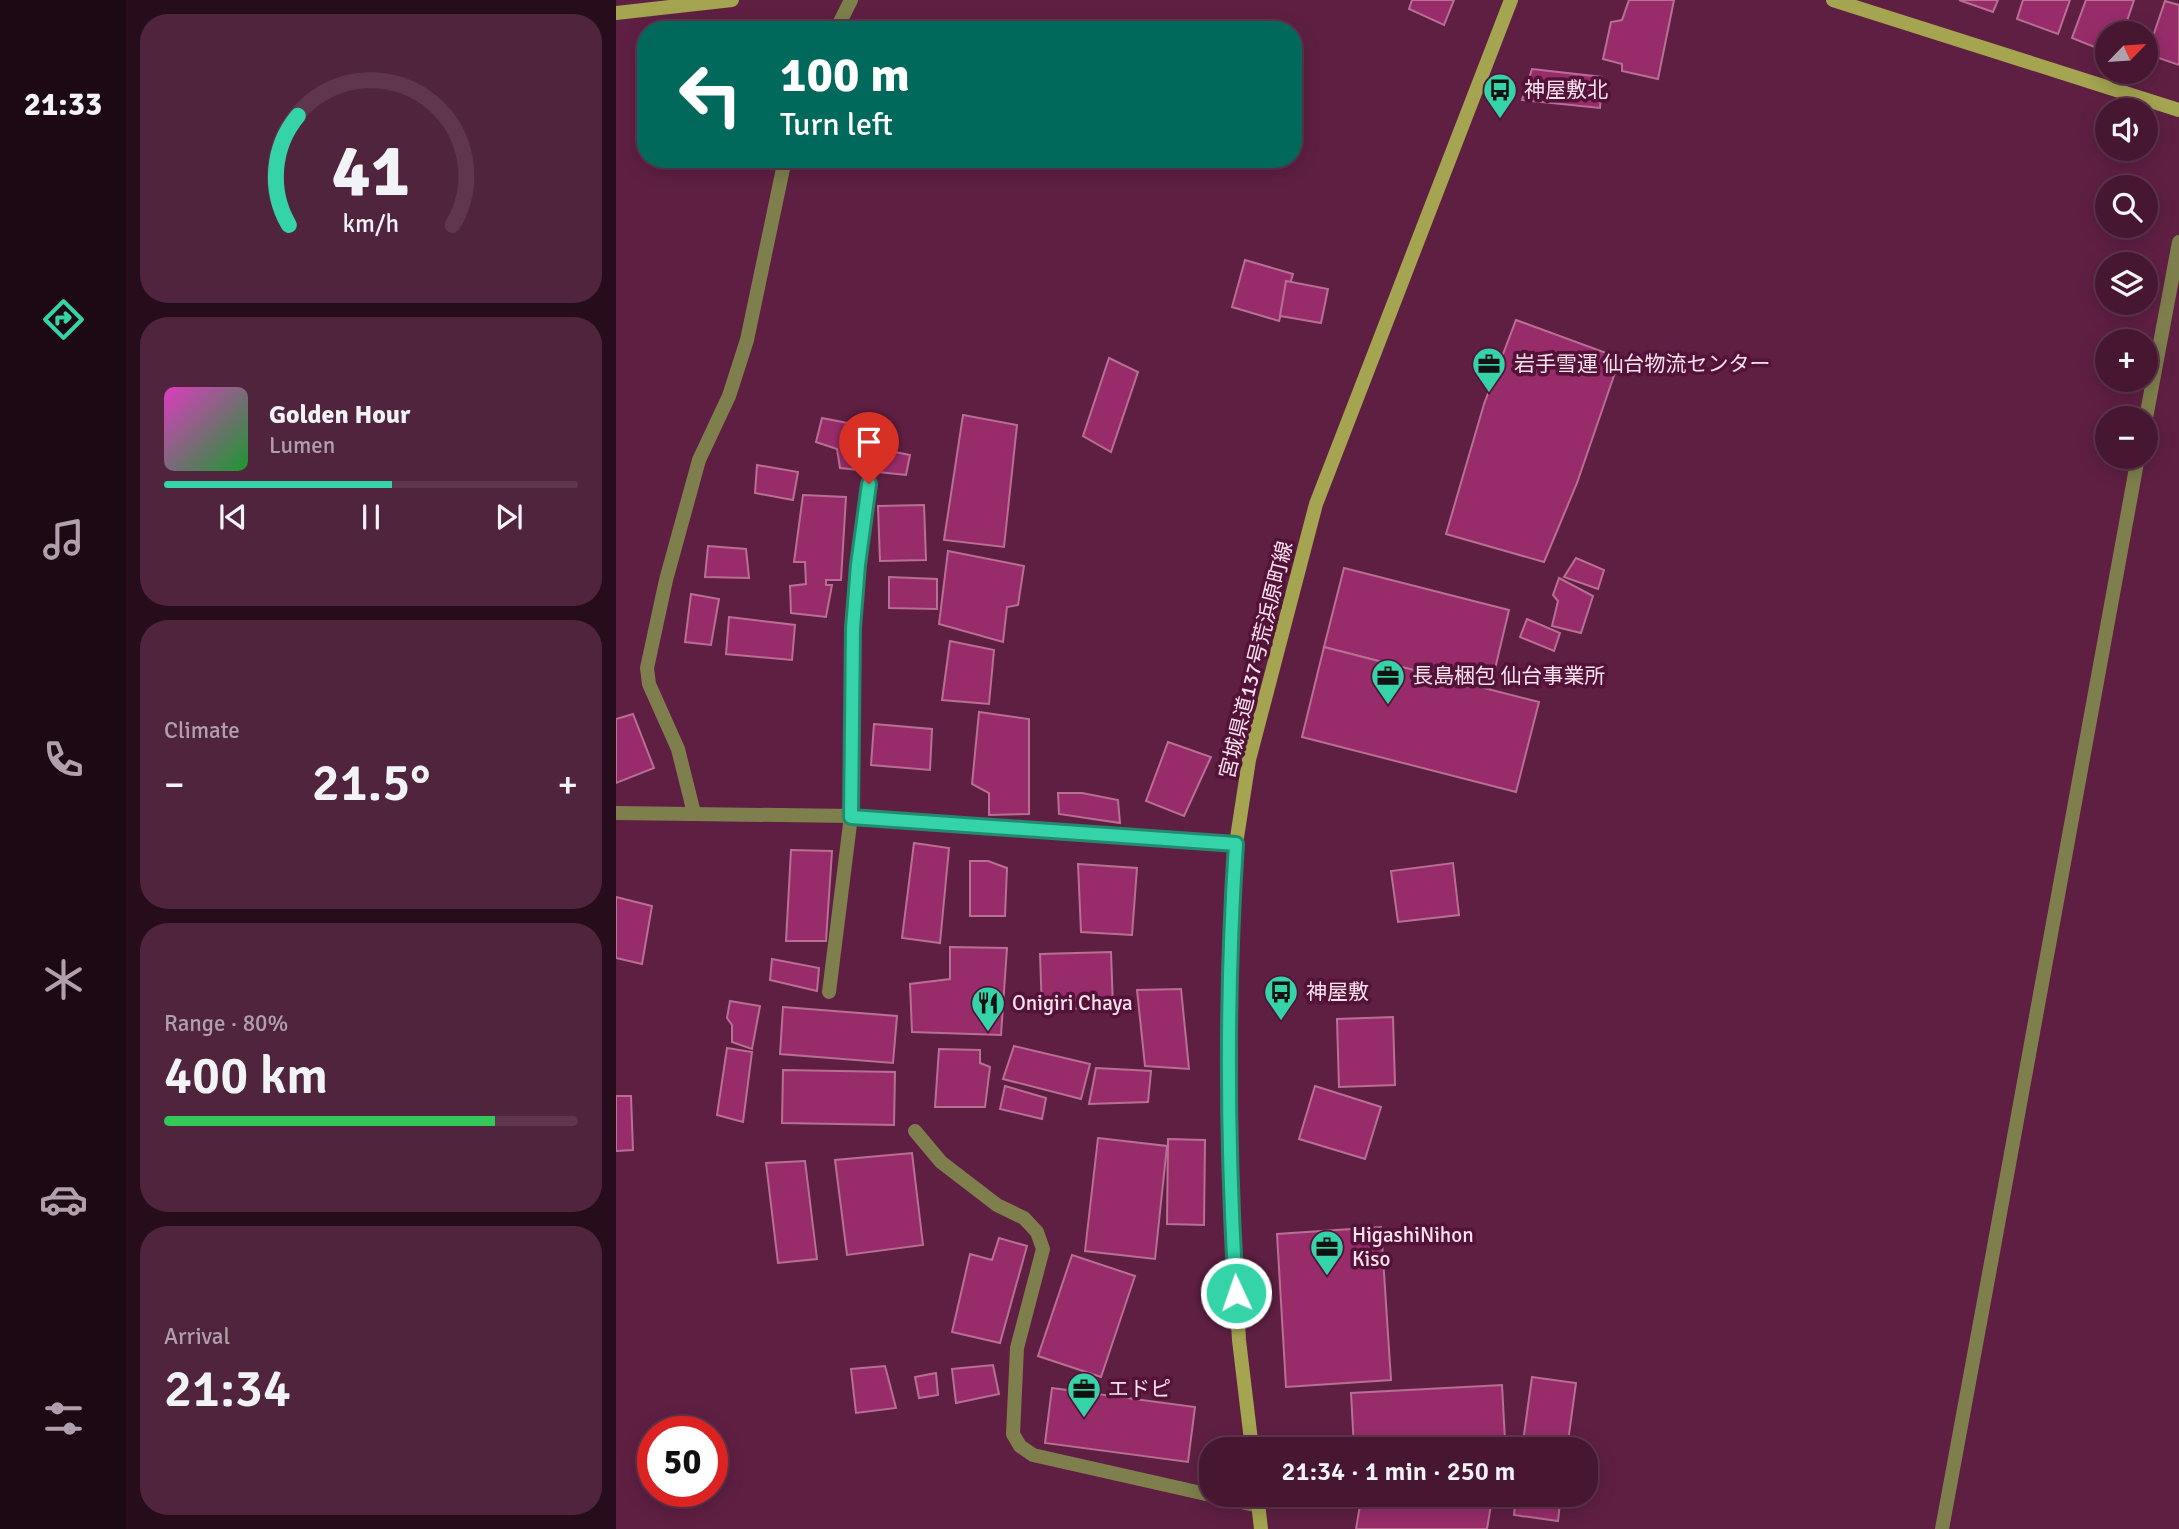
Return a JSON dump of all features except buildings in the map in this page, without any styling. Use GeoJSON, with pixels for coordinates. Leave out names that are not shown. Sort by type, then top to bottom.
{"type":"FeatureCollection","features":[{"type":"Feature","properties":{"kind":"main road"},"geometry":{"type":"LineString","coordinates":[[616,13],[732,0]]}},
{"type":"Feature","properties":{"kind":"main road","name":"宮城県道137号荒浜原町線"},"geometry":{"type":"LineString","coordinates":[[1251,1437],[1239,1340],[1231,1199],[1230,937],[1236,844],[1249,760],[1316,504],[1511,0]]}},
{"type":"Feature","properties":{"kind":"main road"},"geometry":{"type":"LineString","coordinates":[[1833,0],[1851,2],[2179,110]]}},
{"type":"Feature","properties":{"kind":"main road"},"geometry":{"type":"LineString","coordinates":[[1259,1507],[1261,1529]]}},
{"type":"Feature","properties":{"kind":"street"},"geometry":{"type":"LineString","coordinates":[[840,21],[851,0]]}},
{"type":"Feature","properties":{"kind":"street"},"geometry":{"type":"LineString","coordinates":[[694,813],[678,749],[649,684],[647,668],[666,580],[699,460],[729,396],[747,340],[783,168]]}},
{"type":"Feature","properties":{"kind":"street"},"geometry":{"type":"LineString","coordinates":[[2148,406],[2179,242]]}},
{"type":"Feature","properties":{"kind":"street"},"geometry":{"type":"LineString","coordinates":[[1942,1529],[2136,469]]}},
{"type":"Feature","properties":{"kind":"street"},"geometry":{"type":"LineString","coordinates":[[829,992],[851,817],[853,628],[869,484]]}},
{"type":"Feature","properties":{"kind":"street"},"geometry":{"type":"LineString","coordinates":[[616,813],[851,817],[1236,844]]}},
{"type":"Feature","properties":{"kind":"street"},"geometry":{"type":"LineString","coordinates":[[915,1130],[941,1162],[997,1205],[1024,1218],[1037,1232],[1043,1249],[1017,1348],[1013,1434],[1020,1446],[1033,1455],[1199,1488]]}},
{"type":"Feature","properties":{"kind":"place","name":"神屋敷北"},"geometry":{"type":"Point","coordinates":[1500,120]}},
{"type":"Feature","properties":{"kind":"place","name":"岩手雪運 仙台物流センター"},"geometry":{"type":"Point","coordinates":[1489,394]}},
{"type":"Feature","properties":{"kind":"place","name":"長島梱包 仙台事業所"},"geometry":{"type":"Point","coordinates":[1388,706]}},
{"type":"Feature","properties":{"kind":"place","name":"神屋敷"},"geometry":{"type":"Point","coordinates":[1281,1022]}},
{"type":"Feature","properties":{"kind":"place","name":"Onigiri Chaya"},"geometry":{"type":"Point","coordinates":[988,1033]}},
{"type":"Feature","properties":{"kind":"place","name":"HigashiNihon Kiso"},"geometry":{"type":"Point","coordinates":[1327,1277]}},
{"type":"Feature","properties":{"kind":"place","name":"エドピ"},"geometry":{"type":"Point","coordinates":[1084,1419]}},
{"type":"Feature","properties":{"kind":"route"},"geometry":{"type":"LineString","coordinates":[[869,484],[853,628],[851,817],[1236,844],[1230,937],[1231,1199],[1236,1293]]}}]}
